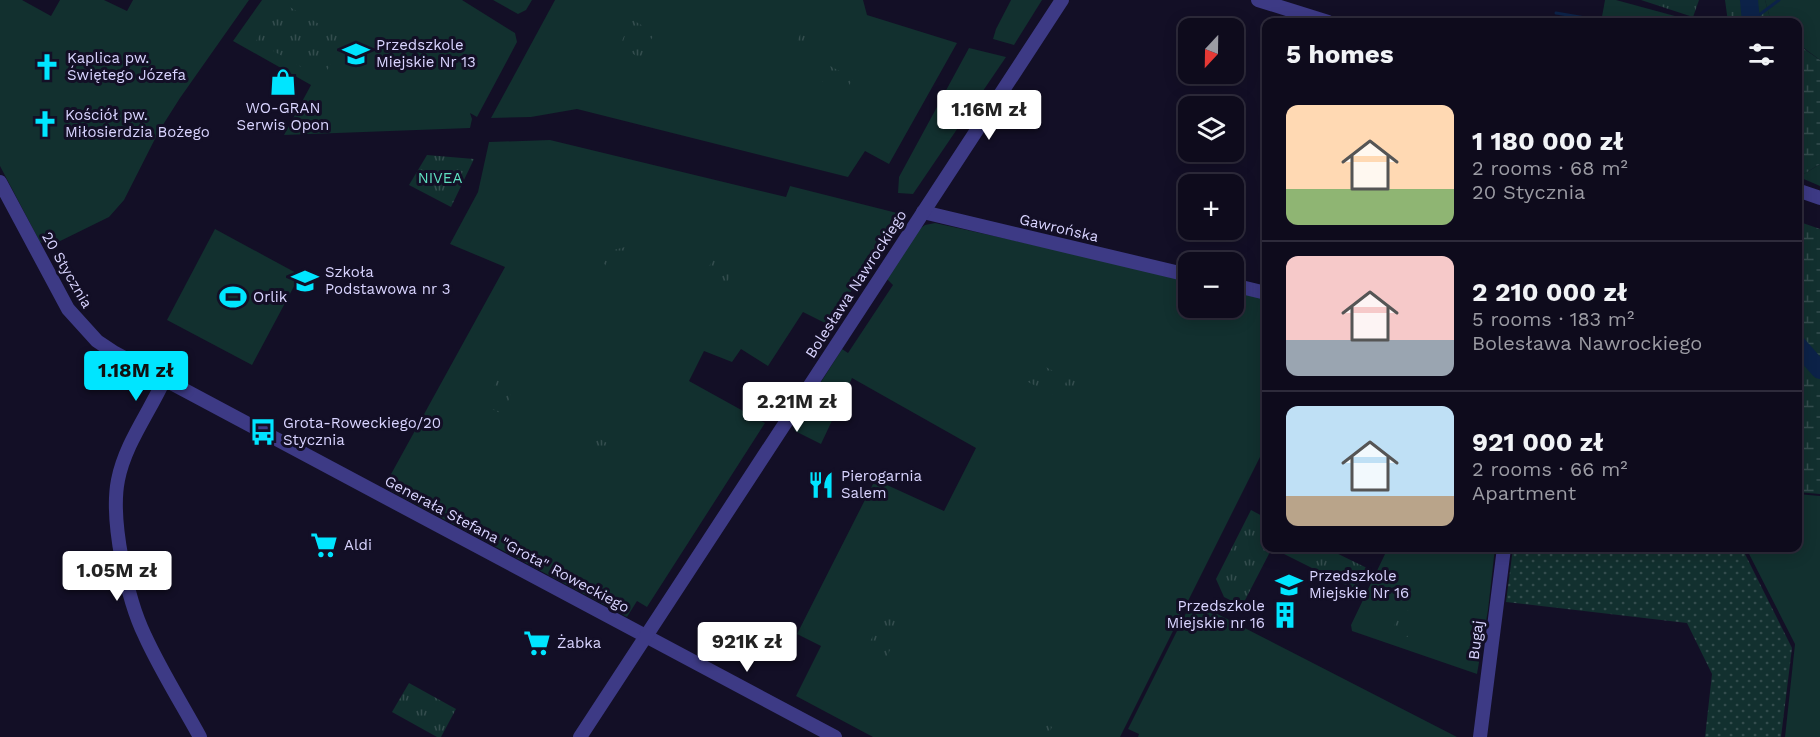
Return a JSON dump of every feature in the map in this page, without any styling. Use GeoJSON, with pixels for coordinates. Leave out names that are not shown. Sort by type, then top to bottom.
{"type":"FeatureCollection","features":[{"type":"Feature","properties":{"kind":"street","name":"Bolesława Nawrockiego"},"geometry":{"type":"LineString","coordinates":[[580,737],[1062,0]]}},
{"type":"Feature","properties":{"kind":"street"},"geometry":{"type":"LineString","coordinates":[[1258,0],[1315,18]]}},
{"type":"Feature","properties":{"kind":"street","name":"20 Stycznia"},"geometry":{"type":"LineString","coordinates":[[0,182],[68,309],[82,326],[115,353],[164,380]]}},
{"type":"Feature","properties":{"kind":"street"},"geometry":{"type":"LineString","coordinates":[[1802,192],[1820,198]]}},
{"type":"Feature","properties":{"kind":"street","name":"Gawrońska"},"geometry":{"type":"LineString","coordinates":[[922,212],[1178,273]]}},
{"type":"Feature","properties":{"kind":"street"},"geometry":{"type":"LineString","coordinates":[[1244,288],[1262,292]]}},
{"type":"Feature","properties":{"kind":"street"},"geometry":{"type":"LineString","coordinates":[[164,380],[122,463],[117,481],[115,505],[117,535],[124,570],[144,635],[200,737]]}},
{"type":"Feature","properties":{"kind":"street","name":"Generała Stefana \"Grota\" Roweckiego"},"geometry":{"type":"LineString","coordinates":[[164,380],[835,737]]}},
{"type":"Feature","properties":{"kind":"street","name":"Bugaj"},"geometry":{"type":"LineString","coordinates":[[1480,737],[1503,552]]}},
{"type":"Feature","properties":{"kind":"green space"},"geometry":{"type":"Polygon","coordinates":[[[0,0],[22,0],[51,16],[60,0],[104,0],[127,11],[133,0],[249,0],[159,131],[124,200],[109,217],[50,246],[40,242],[0,166],[0,0]]]}},
{"type":"Feature","properties":{"kind":"green space","name":"Przedszkole Miejskie Nr 13"},"geometry":{"type":"Polygon","coordinates":[[[262,0],[462,0],[515,33],[517,42],[477,117],[470,113],[472,119],[470,128],[284,135],[311,85],[233,41],[262,0]]]}},
{"type":"Feature","properties":{"kind":"green space"},"geometry":{"type":"Polygon","coordinates":[[[493,0],[532,0],[526,10],[518,14],[493,0]]]}},
{"type":"Feature","properties":{"kind":"green space"},"geometry":{"type":"Polygon","coordinates":[[[555,0],[863,0],[867,15],[957,43],[889,164],[865,151],[848,177],[577,109],[531,117],[491,118],[555,0]]]}},
{"type":"Feature","properties":{"kind":"green space"},"geometry":{"type":"Polygon","coordinates":[[[1011,0],[1042,0],[1014,45],[993,39],[1011,0]]]}},
{"type":"Feature","properties":{"kind":"green space"},"geometry":{"type":"Polygon","coordinates":[[[1605,0],[1616,0],[1682,18],[1602,18],[1605,0]]]}},
{"type":"Feature","properties":{"kind":"green space"},"geometry":{"type":"Polygon","coordinates":[[[1641,0],[1699,0],[1693,17],[1641,0]]]}},
{"type":"Feature","properties":{"kind":"green space"},"geometry":{"type":"Polygon","coordinates":[[[1725,0],[1765,0],[1770,18],[1727,18],[1725,0]]]}},
{"type":"Feature","properties":{"kind":"green space"},"geometry":{"type":"Polygon","coordinates":[[[1765,0],[1820,0],[1820,60],[1802,47],[1802,18],[1770,18],[1765,0]]]}},
{"type":"Feature","properties":{"kind":"green space"},"geometry":{"type":"Polygon","coordinates":[[[281,2],[345,39],[322,79],[256,41],[281,2]]]}},
{"type":"Feature","properties":{"kind":"green space"},"geometry":{"type":"Polygon","coordinates":[[[631,19],[655,33],[640,58],[620,46],[631,19]]]}},
{"type":"Feature","properties":{"kind":"green space"},"geometry":{"type":"Polygon","coordinates":[[[802,31],[815,38],[807,52],[795,45],[802,31]]]}},
{"type":"Feature","properties":{"kind":"green space"},"geometry":{"type":"Polygon","coordinates":[[[1802,47],[1820,60],[1820,164],[1802,175],[1802,47]]]}},
{"type":"Feature","properties":{"kind":"green space"},"geometry":{"type":"Polygon","coordinates":[[[969,48],[1006,57],[913,194],[898,193],[899,177],[969,48]]]}},
{"type":"Feature","properties":{"kind":"green space"},"geometry":{"type":"Polygon","coordinates":[[[830,66],[853,78],[845,93],[822,81],[830,66]]]}},
{"type":"Feature","properties":{"kind":"green space"},"geometry":{"type":"Polygon","coordinates":[[[550,140],[786,197],[790,186],[901,214],[829,325],[803,312],[768,366],[741,349],[732,362],[704,351],[689,381],[765,423],[647,607],[637,601],[627,617],[389,490],[395,478],[390,476],[505,267],[450,244],[478,192],[489,142],[550,140]]]}},
{"type":"Feature","properties":{"kind":"green space","name":"NIVEA"},"geometry":{"type":"Polygon","coordinates":[[[427,155],[474,159],[451,207],[409,185],[427,155]]]}},
{"type":"Feature","properties":{"kind":"green space"},"geometry":{"type":"Polygon","coordinates":[[[1820,164],[1820,186],[1802,178],[1802,175],[1820,164]]]}},
{"type":"Feature","properties":{"kind":"green space"},"geometry":{"type":"Polygon","coordinates":[[[935,223],[1178,277],[1178,318],[1244,318],[1244,293],[1262,297],[1262,453],[1120,737],[873,737],[796,696],[821,646],[797,634],[873,484],[887,485],[944,511],[976,448],[852,378],[821,444],[795,431],[793,426],[842,349],[848,353],[893,285],[887,279],[918,230],[925,225],[935,223]]]}},
{"type":"Feature","properties":{"kind":"green space"},"geometry":{"type":"Polygon","coordinates":[[[1802,223],[1820,229],[1820,494],[1802,492],[1802,223]]]}},
{"type":"Feature","properties":{"kind":"green space","name":"Orlik"},"geometry":{"type":"Polygon","coordinates":[[[215,229],[300,275],[252,365],[167,320],[215,229]]]}},
{"type":"Feature","properties":{"kind":"green space"},"geometry":{"type":"Polygon","coordinates":[[[629,246],[632,255],[615,268],[606,266],[603,262],[606,252],[629,246]]]}},
{"type":"Feature","properties":{"kind":"green space"},"geometry":{"type":"Polygon","coordinates":[[[716,253],[736,264],[722,293],[701,282],[716,253]]]}},
{"type":"Feature","properties":{"kind":"green space"},"geometry":{"type":"Polygon","coordinates":[[[1036,362],[1063,376],[1054,395],[1026,381],[1036,362]]]}},
{"type":"Feature","properties":{"kind":"green space"},"geometry":{"type":"Polygon","coordinates":[[[502,371],[512,376],[512,387],[502,414],[484,405],[502,371]]]}},
{"type":"Feature","properties":{"kind":"green space"},"geometry":{"type":"Polygon","coordinates":[[[1071,371],[1084,377],[1073,399],[1061,393],[1071,371]]]}},
{"type":"Feature","properties":{"kind":"green space"},"geometry":{"type":"Polygon","coordinates":[[[590,434],[609,444],[601,460],[582,451],[590,434]]]}},
{"type":"Feature","properties":{"kind":"green space"},"geometry":{"type":"Polygon","coordinates":[[[1802,494],[1820,496],[1820,737],[1785,737],[1795,644],[1748,552],[1802,552],[1802,494]]]}},
{"type":"Feature","properties":{"kind":"green space"},"geometry":{"type":"Polygon","coordinates":[[[1251,510],[1262,516],[1262,552],[1270,552],[1242,606],[1224,597],[1216,579],[1251,510]]]}},
{"type":"Feature","properties":{"kind":"green space"},"geometry":{"type":"Polygon","coordinates":[[[1280,552],[1334,552],[1367,568],[1356,590],[1280,552]]]}},
{"type":"Feature","properties":{"kind":"green space"},"geometry":{"type":"Polygon","coordinates":[[[1381,552],[1495,552],[1477,674],[1352,631],[1351,625],[1385,554],[1381,552]]]}},
{"type":"Feature","properties":{"kind":"green space"},"geometry":{"type":"Polygon","coordinates":[[[1512,552],[1744,552],[1792,648],[1781,737],[1705,737],[1712,674],[1687,623],[1506,602],[1512,552]]]}},
{"type":"Feature","properties":{"kind":"green space"},"geometry":{"type":"Polygon","coordinates":[[[1192,601],[1457,737],[1138,737],[1139,734],[1128,729],[1192,601]]]}},
{"type":"Feature","properties":{"kind":"green space"},"geometry":{"type":"Polygon","coordinates":[[[888,607],[907,616],[882,666],[860,661],[888,607]]]}},
{"type":"Feature","properties":{"kind":"green space"},"geometry":{"type":"Polygon","coordinates":[[[1401,608],[1416,614],[1408,637],[1392,631],[1401,608]]]}},
{"type":"Feature","properties":{"kind":"green space"},"geometry":{"type":"Polygon","coordinates":[[[409,683],[456,709],[441,737],[437,737],[392,712],[409,683]]]}},
{"type":"Feature","properties":{"kind":"green space"},"geometry":{"type":"Polygon","coordinates":[[[1032,716],[1052,727],[1047,737],[1022,736],[1032,716]]]}},
{"type":"Feature","properties":{"kind":"waterway"},"geometry":{"type":"LineString","coordinates":[[1749,0],[1751,18]]}},
{"type":"Feature","properties":{"kind":"waterway"},"geometry":{"type":"LineString","coordinates":[[1755,18],[1779,0]]}},
{"type":"Feature","properties":{"kind":"waterway"},"geometry":{"type":"LineString","coordinates":[[1556,13],[1585,18]]}},
{"type":"Feature","properties":{"kind":"waterway"},"geometry":{"type":"LineString","coordinates":[[1802,350],[1820,370]]}},
{"type":"Feature","properties":{"kind":"place","name":"Przedszkole Miejskie Nr 13"},"geometry":{"type":"Point","coordinates":[356,54]}},
{"type":"Feature","properties":{"kind":"place","name":"Kaplica pw. Świętego Józefa"},"geometry":{"type":"Point","coordinates":[47,67]}},
{"type":"Feature","properties":{"kind":"place","name":"WO-GRAN Serwis Opon"},"geometry":{"type":"Point","coordinates":[283,82]}},
{"type":"Feature","properties":{"kind":"place","name":"Kościół pw. Miłosierdzia Bożego"},"geometry":{"type":"Point","coordinates":[45,124]}},
{"type":"Feature","properties":{"kind":"place","name":"Szkoła Podstawowa nr 3"},"geometry":{"type":"Point","coordinates":[305,281]}},
{"type":"Feature","properties":{"kind":"place","name":"Orlik"},"geometry":{"type":"Point","coordinates":[233,297]}},
{"type":"Feature","properties":{"kind":"place","name":"Grota-Roweckiego/20 Stycznia"},"geometry":{"type":"Point","coordinates":[263,432]}},
{"type":"Feature","properties":{"kind":"place","name":"Pierogarnia Salem"},"geometry":{"type":"Point","coordinates":[821,485]}},
{"type":"Feature","properties":{"kind":"place","name":"Aldi"},"geometry":{"type":"Point","coordinates":[324,545]}},
{"type":"Feature","properties":{"kind":"place","name":"Przedszkole Miejskie Nr 16"},"geometry":{"type":"Point","coordinates":[1289,585]}},
{"type":"Feature","properties":{"kind":"place","name":"Przedszkole Miejskie nr 16"},"geometry":{"type":"Point","coordinates":[1285,615]}},
{"type":"Feature","properties":{"kind":"place","name":"Żabka"},"geometry":{"type":"Point","coordinates":[537,643]}}]}
